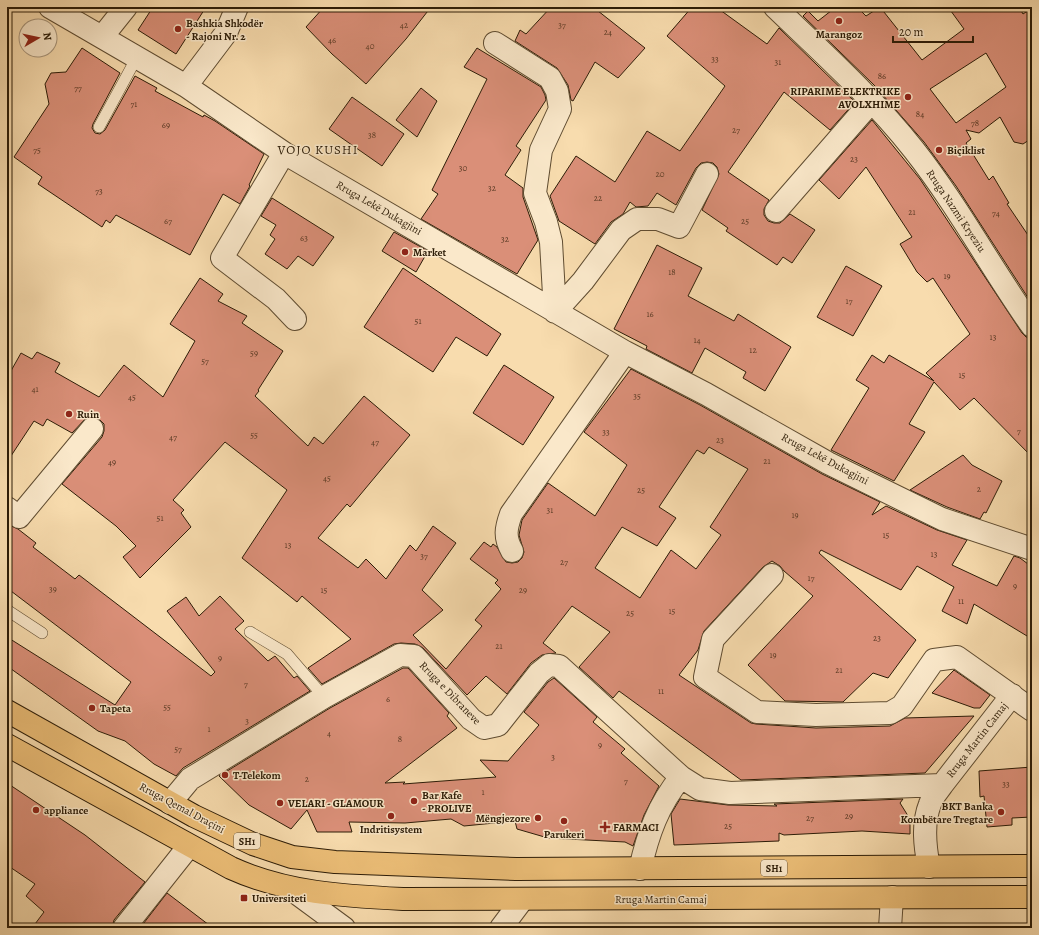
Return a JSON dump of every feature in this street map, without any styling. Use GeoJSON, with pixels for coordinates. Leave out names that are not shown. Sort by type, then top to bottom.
{"type":"FeatureCollection","features":[{"type":"Feature","properties":{"kind":"main road","name":"Rruga Qemal Draçini"},"geometry":{"type":"LineString","coordinates":[[7,712],[170,803],[253,844],[292,857],[335,862],[516,870],[640,869]]}},
{"type":"Feature","properties":{"kind":"main road"},"geometry":{"type":"LineString","coordinates":[[7,745],[189,846],[251,877],[291,889]]}},
{"type":"Feature","properties":{"kind":"main road","name":"SH1"},"geometry":{"type":"LineString","coordinates":[[640,869],[1032,866]]}},
{"type":"Feature","properties":{"kind":"main road","name":"Rruga Martin Camaj"},"geometry":{"type":"LineString","coordinates":[[291,889],[361,897],[522,900],[1032,897]]}},
{"type":"Feature","properties":{"kind":"street","name":"Rruga Lekë Dukagjini"},"geometry":{"type":"LineString","coordinates":[[50,7],[186,86],[284,153],[625,352],[720,402],[828,463],[942,519],[1032,549]]}},
{"type":"Feature","properties":{"kind":"street"},"geometry":{"type":"LineString","coordinates":[[102,37],[126,7]]}},
{"type":"Feature","properties":{"kind":"street"},"geometry":{"type":"LineString","coordinates":[[186,86],[226,33],[237,7]]}},
{"type":"Feature","properties":{"kind":"street","name":"Rruga Nazmi Kryeziu"},"geometry":{"type":"LineString","coordinates":[[775,7],[871,102],[913,149],[949,198],[1032,326]]}},
{"type":"Feature","properties":{"kind":"street"},"geometry":{"type":"LineString","coordinates":[[495,43],[550,78],[557,91],[560,109],[541,150],[535,193],[546,222],[551,242],[556,312]]}},
{"type":"Feature","properties":{"kind":"street"},"geometry":{"type":"LineString","coordinates":[[776,211],[871,102]]}},
{"type":"Feature","properties":{"kind":"street"},"geometry":{"type":"LineString","coordinates":[[284,153],[222,258],[276,299],[295,318]]}},
{"type":"Feature","properties":{"kind":"street"},"geometry":{"type":"LineString","coordinates":[[556,312],[583,281],[621,230],[637,219],[658,219],[679,227],[707,174]]}},
{"type":"Feature","properties":{"kind":"street"},"geometry":{"type":"LineString","coordinates":[[512,551],[508,543],[505,530],[511,514],[625,352]]}},
{"type":"Feature","properties":{"kind":"street"},"geometry":{"type":"LineString","coordinates":[[7,508],[19,517],[92,429]]}},
{"type":"Feature","properties":{"kind":"street","name":"Rruga Martin Camaj"},"geometry":{"type":"LineString","coordinates":[[772,575],[712,639],[705,677],[757,712],[816,715],[890,713],[902,706],[934,660],[958,657],[1032,710]]}},
{"type":"Feature","properties":{"kind":"street","name":"Rruga e Dibraneve"},"geometry":{"type":"LineString","coordinates":[[170,803],[190,779],[324,697],[400,655],[414,656],[472,719],[484,728],[498,725],[539,673],[549,666],[559,666]]}},
{"type":"Feature","properties":{"kind":"street","name":"Rruga Martin Camaj"},"geometry":{"type":"LineString","coordinates":[[559,666],[681,777],[700,789],[730,793],[942,785]]}},
{"type":"Feature","properties":{"kind":"street","name":"Rruga Martin Camaj"},"geometry":{"type":"LineString","coordinates":[[930,867],[925,849],[926,823],[930,803],[942,785],[1012,695]]}},
{"type":"Feature","properties":{"kind":"street"},"geometry":{"type":"LineString","coordinates":[[640,869],[654,820],[667,794],[681,777]]}},
{"type":"Feature","properties":{"kind":"street"},"geometry":{"type":"LineString","coordinates":[[124,928],[189,846]]}},
{"type":"Feature","properties":{"kind":"street"},"geometry":{"type":"LineString","coordinates":[[291,889],[344,928]]}},
{"type":"Feature","properties":{"kind":"street"},"geometry":{"type":"LineString","coordinates":[[890,928],[892,897]]}},
{"type":"Feature","properties":{"kind":"street"},"geometry":{"type":"LineString","coordinates":[[501,928],[522,900]]}},
{"type":"Feature","properties":{"kind":"lane"},"geometry":{"type":"LineString","coordinates":[[99,127],[137,57]]}},
{"type":"Feature","properties":{"kind":"lane"},"geometry":{"type":"LineString","coordinates":[[7,610],[42,633]]}},
{"type":"Feature","properties":{"kind":"lane"},"geometry":{"type":"LineString","coordinates":[[250,632],[287,654],[324,697]]}},
{"type":"Feature","properties":{"kind":"shaded area"},"geometry":{"type":"Polygon","coordinates":[[[370,925],[475,926],[474,928],[376,928],[370,925]]]}},
{"type":"Feature","properties":{"kind":"building"},"geometry":{"type":"Polygon","coordinates":[[[153,7],[206,7],[176,54],[138,30],[153,7]]]}},
{"type":"Feature","properties":{"kind":"building"},"geometry":{"type":"Polygon","coordinates":[[[324,7],[431,7],[406,39],[366,84],[332,54],[306,27],[324,7]]]}},
{"type":"Feature","properties":{"kind":"building"},"geometry":{"type":"Polygon","coordinates":[[[551,7],[593,7],[645,48],[618,78],[595,62],[573,101],[571,100],[568,85],[557,68],[515,41],[520,30],[526,34],[551,7]]]}},
{"type":"Feature","properties":{"kind":"building"},"geometry":{"type":"Polygon","coordinates":[[[692,7],[716,7],[767,44],[779,28],[855,102],[830,130],[784,92],[728,172],[769,200],[764,209],[764,215],[768,221],[780,223],[790,214],[815,230],[792,263],[783,257],[777,265],[726,231],[728,228],[702,210],[719,174],[717,167],[713,163],[701,163],[696,168],[676,205],[657,193],[648,206],[636,207],[630,202],[623,214],[611,222],[595,244],[559,221],[550,196],[576,156],[615,182],[647,131],[680,151],[725,86],[667,36],[692,7]]]}},
{"type":"Feature","properties":{"kind":"building"},"geometry":{"type":"Polygon","coordinates":[[[836,7],[857,7],[866,16],[880,7],[922,60],[964,29],[948,7],[1019,7],[1023,14],[1032,8],[1032,138],[1023,144],[1014,142],[1000,117],[979,133],[966,130],[971,139],[966,143],[989,180],[993,176],[1009,203],[1007,204],[1032,241],[1032,304],[956,186],[924,142],[874,85],[803,16],[808,11],[818,21],[836,7]],[[986,53],[930,89],[956,123],[1006,87],[986,53]]]}},
{"type":"Feature","properties":{"kind":"building"},"geometry":{"type":"Polygon","coordinates":[[[82,48],[120,73],[93,124],[92,128],[95,133],[100,134],[105,130],[135,76],[157,88],[155,91],[203,117],[204,115],[215,121],[264,154],[249,185],[250,186],[240,204],[223,194],[190,255],[116,215],[110,223],[106,220],[102,227],[38,184],[42,177],[14,157],[49,104],[45,84],[51,73],[66,72],[82,48]]]}},
{"type":"Feature","properties":{"kind":"building"},"geometry":{"type":"Polygon","coordinates":[[[477,48],[541,87],[546,100],[516,146],[521,150],[505,175],[523,188],[523,197],[538,240],[517,274],[421,219],[438,194],[432,190],[487,79],[464,67],[477,48]]]}},
{"type":"Feature","properties":{"kind":"building"},"geometry":{"type":"Polygon","coordinates":[[[421,88],[437,101],[417,137],[396,120],[421,88]]]}},
{"type":"Feature","properties":{"kind":"building"},"geometry":{"type":"Polygon","coordinates":[[[352,97],[404,134],[382,166],[329,129],[352,97]]]}},
{"type":"Feature","properties":{"kind":"building"},"geometry":{"type":"Polygon","coordinates":[[[872,120],[920,179],[1022,333],[1026,337],[1032,338],[1032,457],[974,398],[960,410],[934,382],[909,424],[925,432],[894,481],[831,450],[869,388],[856,380],[872,355],[884,363],[889,355],[934,381],[926,373],[970,334],[933,278],[927,282],[917,272],[900,244],[912,237],[866,167],[839,199],[819,180],[872,120]]]}},
{"type":"Feature","properties":{"kind":"building"},"geometry":{"type":"Polygon","coordinates":[[[272,198],[334,237],[313,266],[298,256],[287,269],[265,254],[275,239],[270,235],[276,225],[261,216],[272,198]]]}},
{"type":"Feature","properties":{"kind":"building","name":"Market"},"geometry":{"type":"Polygon","coordinates":[[[394,232],[428,251],[416,272],[382,251],[394,232]]]}},
{"type":"Feature","properties":{"kind":"building"},"geometry":{"type":"Polygon","coordinates":[[[657,245],[702,268],[688,296],[734,321],[738,314],[791,347],[765,391],[743,378],[746,372],[705,348],[692,373],[646,349],[647,346],[614,329],[657,245]]]}},
{"type":"Feature","properties":{"kind":"building"},"geometry":{"type":"Polygon","coordinates":[[[846,266],[882,286],[853,336],[817,317],[846,266]]]}},
{"type":"Feature","properties":{"kind":"building"},"geometry":{"type":"Polygon","coordinates":[[[403,268],[501,334],[487,356],[456,337],[433,372],[364,327],[403,268]]]}},
{"type":"Feature","properties":{"kind":"building"},"geometry":{"type":"Polygon","coordinates":[[[200,278],[223,294],[218,301],[247,316],[242,323],[283,351],[255,396],[308,446],[314,437],[323,444],[364,396],[410,435],[350,507],[347,504],[318,538],[358,568],[366,559],[386,579],[410,545],[416,551],[433,526],[456,543],[422,590],[443,610],[413,635],[446,669],[482,626],[475,620],[501,589],[495,583],[498,580],[470,559],[484,542],[491,547],[493,544],[497,547],[506,562],[518,562],[522,558],[524,552],[519,535],[522,520],[548,483],[595,516],[627,465],[584,432],[631,369],[700,405],[822,474],[880,502],[872,515],[886,506],[937,530],[967,540],[952,565],[997,586],[1014,556],[1020,558],[1032,567],[1032,639],[974,604],[967,624],[942,611],[954,587],[917,566],[901,590],[821,550],[819,553],[916,640],[888,678],[873,673],[843,702],[785,701],[748,665],[813,596],[780,566],[772,561],[763,567],[704,631],[698,650],[679,675],[751,723],[756,724],[816,728],[890,726],[905,718],[974,716],[925,773],[741,780],[619,691],[613,698],[579,667],[610,632],[572,606],[543,643],[556,653],[542,655],[531,663],[507,694],[486,676],[467,695],[423,648],[415,644],[401,643],[394,644],[322,684],[308,668],[351,639],[302,596],[297,602],[242,558],[287,490],[225,442],[173,500],[184,510],[181,513],[191,527],[140,578],[123,557],[136,546],[116,526],[62,484],[102,437],[104,424],[100,420],[94,417],[87,417],[72,433],[47,419],[43,426],[34,421],[7,462],[7,378],[21,353],[32,359],[37,352],[60,363],[55,372],[99,397],[124,365],[163,397],[195,341],[170,324],[200,278]],[[709,447],[704,454],[697,450],[659,507],[676,518],[657,546],[622,527],[595,568],[640,598],[671,550],[696,569],[721,535],[710,527],[748,469],[709,447]]]}},
{"type":"Feature","properties":{"kind":"building"},"geometry":{"type":"Polygon","coordinates":[[[504,365],[554,397],[523,445],[473,413],[504,365]]]}},
{"type":"Feature","properties":{"kind":"building"},"geometry":{"type":"Polygon","coordinates":[[[963,455],[972,465],[1002,481],[986,513],[984,512],[980,519],[947,507],[910,490],[963,455]]]}},
{"type":"Feature","properties":{"kind":"building"},"geometry":{"type":"Polygon","coordinates":[[[7,524],[18,529],[36,543],[33,547],[75,579],[79,575],[211,676],[215,672],[167,611],[186,597],[199,616],[220,596],[244,621],[235,629],[268,661],[275,656],[294,678],[297,676],[310,691],[183,768],[176,776],[154,764],[125,741],[98,731],[7,666],[7,637],[115,705],[131,682],[7,588],[7,524]]]}},
{"type":"Feature","properties":{"kind":"building"},"geometry":{"type":"Polygon","coordinates":[[[403,668],[408,668],[449,713],[447,716],[457,728],[385,783],[405,782],[403,784],[496,777],[480,760],[508,761],[539,725],[524,712],[548,682],[554,678],[597,717],[593,722],[625,749],[621,753],[659,786],[644,815],[633,846],[625,842],[548,838],[517,829],[515,821],[464,826],[451,819],[405,823],[349,822],[352,832],[317,832],[307,810],[291,829],[249,805],[219,776],[330,708],[403,668]]]}},
{"type":"Feature","properties":{"kind":"building"},"geometry":{"type":"Polygon","coordinates":[[[954,670],[990,695],[980,708],[974,708],[932,693],[954,670]]]}},
{"type":"Feature","properties":{"kind":"building"},"geometry":{"type":"Polygon","coordinates":[[[1032,767],[1032,817],[1012,818],[1012,825],[987,827],[984,796],[980,797],[979,771],[1032,767]]]}},
{"type":"Feature","properties":{"kind":"building"},"geometry":{"type":"Polygon","coordinates":[[[7,783],[85,835],[145,882],[114,920],[112,928],[32,928],[44,912],[26,896],[35,884],[7,865],[7,783]]]}},
{"type":"Feature","properties":{"kind":"building"},"geometry":{"type":"Polygon","coordinates":[[[680,799],[728,805],[777,806],[774,804],[903,799],[900,803],[910,819],[910,834],[862,831],[784,835],[779,833],[779,841],[674,845],[671,814],[680,799]]]}},
{"type":"Feature","properties":{"kind":"building"},"geometry":{"type":"Polygon","coordinates":[[[167,893],[213,928],[140,928],[167,893]]]}},
{"type":"Feature","properties":{"kind":"place","name":"Marangoz"},"geometry":{"type":"Point","coordinates":[839,21]}},
{"type":"Feature","properties":{"kind":"place","name":"Bashkia Shkodër - Rajoni Nr. 2"},"geometry":{"type":"Point","coordinates":[178,29]}},
{"type":"Feature","properties":{"kind":"place","name":"RIPARIME ELEKTRIKE AVOLXHIME"},"geometry":{"type":"Point","coordinates":[908,97]}},
{"type":"Feature","properties":{"kind":"place","name":"Biçiklist"},"geometry":{"type":"Point","coordinates":[939,150]}},
{"type":"Feature","properties":{"kind":"place","name":"Market"},"geometry":{"type":"Point","coordinates":[405,252]}},
{"type":"Feature","properties":{"kind":"place","name":"Ruin"},"geometry":{"type":"Point","coordinates":[69,414]}},
{"type":"Feature","properties":{"kind":"place","name":"Tapeta"},"geometry":{"type":"Point","coordinates":[92,708]}},
{"type":"Feature","properties":{"kind":"place","name":"T-Telekom"},"geometry":{"type":"Point","coordinates":[225,775]}},
{"type":"Feature","properties":{"kind":"place","name":"Bar Kafe - PROLIVE"},"geometry":{"type":"Point","coordinates":[414,801]}},
{"type":"Feature","properties":{"kind":"place","name":"VELARI - GLAMOUR"},"geometry":{"type":"Point","coordinates":[280,803]}},
{"type":"Feature","properties":{"kind":"place","name":"appliance"},"geometry":{"type":"Point","coordinates":[36,810]}},
{"type":"Feature","properties":{"kind":"place","name":"BKT Banka Kombëtare Tregtare"},"geometry":{"type":"Point","coordinates":[1001,812]}},
{"type":"Feature","properties":{"kind":"place","name":"Indritisystem"},"geometry":{"type":"Point","coordinates":[391,816]}},
{"type":"Feature","properties":{"kind":"place","name":"Mëngjezore"},"geometry":{"type":"Point","coordinates":[538,818]}},
{"type":"Feature","properties":{"kind":"place","name":"Parukeri"},"geometry":{"type":"Point","coordinates":[564,821]}},
{"type":"Feature","properties":{"kind":"place","name":"FARMACI"},"geometry":{"type":"Point","coordinates":[605,827]}},
{"type":"Feature","properties":{"kind":"place","name":"Universiteti"},"geometry":{"type":"Point","coordinates":[244,898]}},
{"type":"Feature","properties":{"kind":"district","name":"VOJO KUSHI"},"geometry":{"type":"Point","coordinates":[318,149]}}]}
